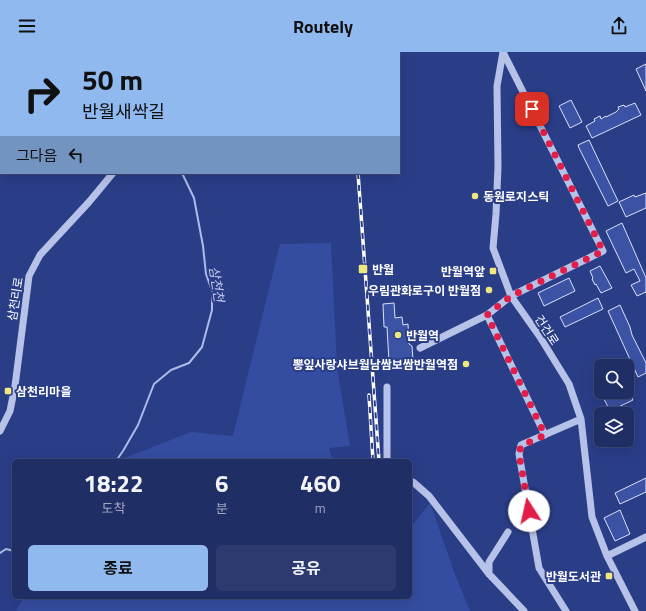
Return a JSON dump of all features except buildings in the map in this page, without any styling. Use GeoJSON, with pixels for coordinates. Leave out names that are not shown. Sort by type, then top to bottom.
{"type":"FeatureCollection","features":[{"type":"Feature","properties":{"kind":"street"},"geometry":{"type":"LineString","coordinates":[[420,348],[487,315],[511,296],[603,251],[503,52]]}},
{"type":"Feature","properties":{"kind":"street","name":"건건로"},"geometry":{"type":"LineString","coordinates":[[503,52],[497,86],[498,167],[493,248],[511,296],[540,337],[568,384],[581,419],[592,517],[607,556],[635,611]]}},
{"type":"Feature","properties":{"kind":"street","name":"삼천리로"},"geometry":{"type":"LineString","coordinates":[[0,431],[10,411],[15,386],[29,276],[40,255],[89,202],[112,174]]}},
{"type":"Feature","properties":{"kind":"street"},"geometry":{"type":"LineString","coordinates":[[487,315],[545,435]]}},
{"type":"Feature","properties":{"kind":"street"},"geometry":{"type":"LineString","coordinates":[[386,388],[387,459]]}},
{"type":"Feature","properties":{"kind":"street"},"geometry":{"type":"LineString","coordinates":[[566,611],[539,568],[519,454],[521,446],[581,419]]}},
{"type":"Feature","properties":{"kind":"street"},"geometry":{"type":"LineString","coordinates":[[412,482],[429,496],[489,574],[524,611]]}},
{"type":"Feature","properties":{"kind":"street"},"geometry":{"type":"LineString","coordinates":[[489,574],[489,562],[508,532]]}},
{"type":"Feature","properties":{"kind":"street"},"geometry":{"type":"LineString","coordinates":[[607,556],[646,537]]}},
{"type":"Feature","properties":{"kind":"shaded area"},"geometry":{"type":"Polygon","coordinates":[[[331,243],[337,367],[350,446],[329,448],[332,459],[122,459],[191,432],[233,436],[280,244],[331,243]]]}},
{"type":"Feature","properties":{"kind":"shaded area"},"geometry":{"type":"Polygon","coordinates":[[[430,503],[456,577],[470,611],[16,611],[23,599],[412,599],[412,525],[430,503]]]}},
{"type":"Feature","properties":{"kind":"waterway","name":"삼천천"},"geometry":{"type":"LineString","coordinates":[[117,459],[138,425],[154,384],[171,370],[189,363],[202,347],[212,310],[212,291],[206,274],[203,246],[194,198],[182,174]]}},
{"type":"Feature","properties":{"kind":"waterway","name":"삼천천"},"geometry":{"type":"LineString","coordinates":[[0,553],[6,549],[12,550]]}},
{"type":"Feature","properties":{"kind":"railway"},"geometry":{"type":"LineString","coordinates":[[358,174],[379,459]]}},
{"type":"Feature","properties":{"kind":"railway"},"geometry":{"type":"LineString","coordinates":[[369,395],[373,459]]}},
{"type":"Feature","properties":{"kind":"place","name":"동원로지스틱"},"geometry":{"type":"Point","coordinates":[475,196]}},
{"type":"Feature","properties":{"kind":"place","name":"반월"},"geometry":{"type":"Point","coordinates":[363,269]}},
{"type":"Feature","properties":{"kind":"place","name":"반월역앞"},"geometry":{"type":"Point","coordinates":[493,271]}},
{"type":"Feature","properties":{"kind":"place","name":"우림관화로구이 반월점"},"geometry":{"type":"Point","coordinates":[489,290]}},
{"type":"Feature","properties":{"kind":"place","name":"반월역"},"geometry":{"type":"Point","coordinates":[398,335]}},
{"type":"Feature","properties":{"kind":"place","name":"뽕잎사랑샤브월남쌈보쌈반월역점"},"geometry":{"type":"Point","coordinates":[466,364]}},
{"type":"Feature","properties":{"kind":"place","name":"삼천리마을"},"geometry":{"type":"Point","coordinates":[8,391]}},
{"type":"Feature","properties":{"kind":"place","name":"반월도서관"},"geometry":{"type":"Point","coordinates":[609,576]}},
{"type":"Feature","properties":{"kind":"route"},"geometry":{"type":"LineString","coordinates":[[529,511],[519,454],[521,446],[545,435],[487,315],[511,296],[603,251],[532,109]]}}]}
